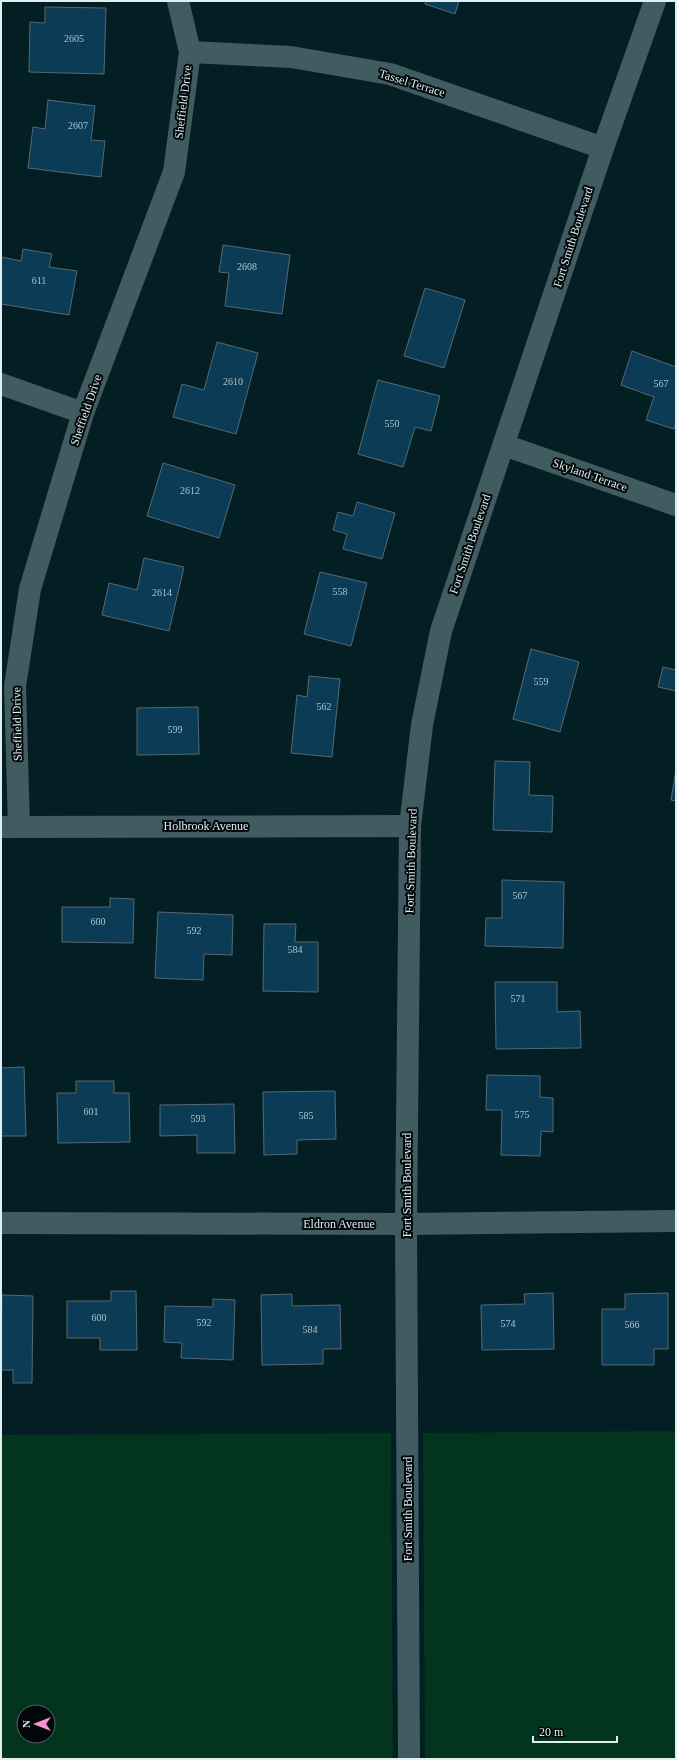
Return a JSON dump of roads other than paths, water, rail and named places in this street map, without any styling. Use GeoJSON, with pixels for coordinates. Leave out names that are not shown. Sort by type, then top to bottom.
{"type":"FeatureCollection","features":[{"type":"Feature","properties":{"kind":"street","name":"Sheffield Drive"},"geometry":{"type":"LineString","coordinates":[[10,827],[15,686],[29,597],[83,413],[174,172],[190,52],[178,1]]}},
{"type":"Feature","properties":{"kind":"street","name":"Fort Smith Boulevard"},"geometry":{"type":"LineString","coordinates":[[409,1759],[406,1224],[410,826],[422,725],[441,631],[603,148],[655,1]]}},
{"type":"Feature","properties":{"kind":"street","name":"Tassel Terrace"},"geometry":{"type":"LineString","coordinates":[[190,52],[291,57],[390,74],[603,148]]}},
{"type":"Feature","properties":{"kind":"street"},"geometry":{"type":"LineString","coordinates":[[1,384],[83,413]]}},
{"type":"Feature","properties":{"kind":"street","name":"Skyland Terrace"},"geometry":{"type":"LineString","coordinates":[[504,445],[676,505]]}},
{"type":"Feature","properties":{"kind":"street","name":"Holbrook Avenue"},"geometry":{"type":"LineString","coordinates":[[10,827],[410,826]]}},
{"type":"Feature","properties":{"kind":"street","name":"Eldron Avenue"},"geometry":{"type":"LineString","coordinates":[[1,1223],[406,1224],[676,1221]]}}]}
